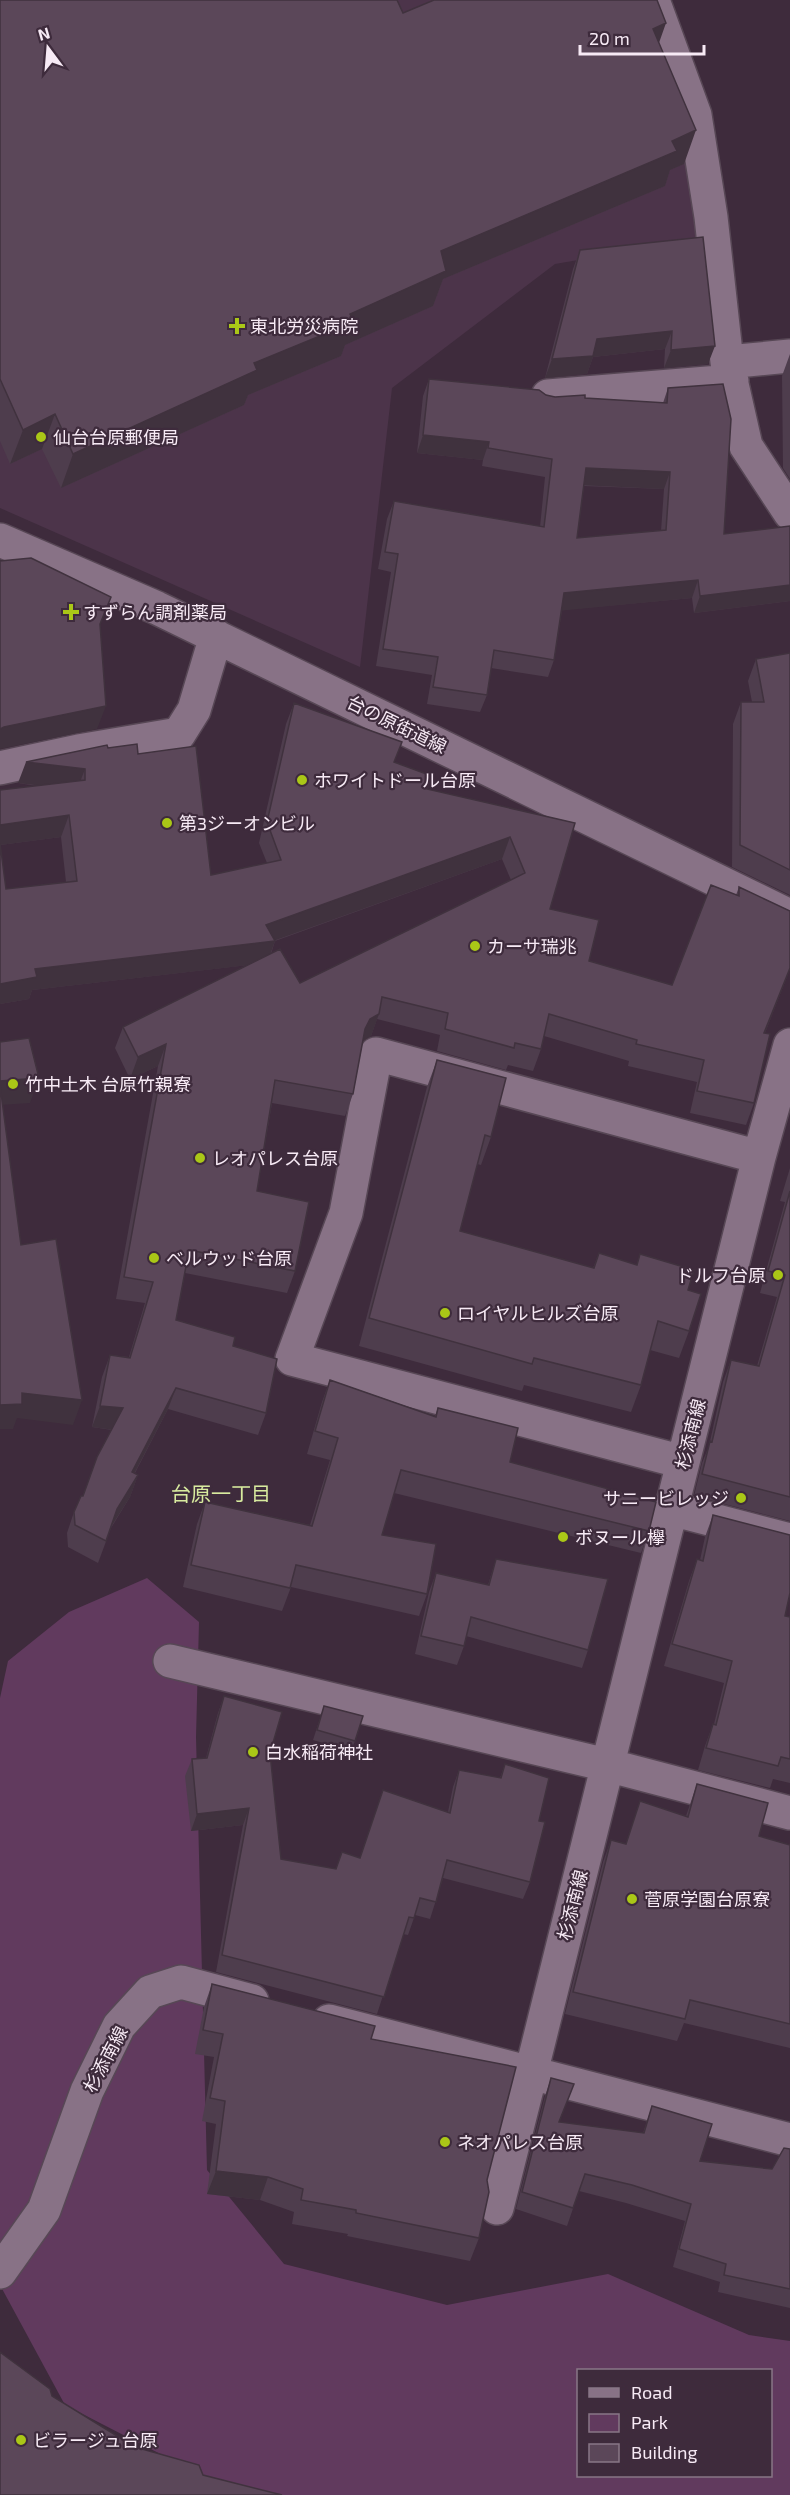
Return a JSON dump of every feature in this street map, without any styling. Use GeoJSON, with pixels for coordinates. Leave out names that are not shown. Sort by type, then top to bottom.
{"type":"FeatureCollection","features":[{"type":"Feature","properties":{"kind":"street"},"geometry":{"type":"LineString","coordinates":[[653,0],[694,115],[711,218],[729,371],[746,447],[790,513]]}},
{"type":"Feature","properties":{"kind":"street"},"geometry":{"type":"LineString","coordinates":[[549,396],[729,371],[790,356]]}},
{"type":"Feature","properties":{"kind":"street","name":"台の原街道線"},"geometry":{"type":"LineString","coordinates":[[0,540],[216,636],[790,916]]}},
{"type":"Feature","properties":{"kind":"street"},"geometry":{"type":"LineString","coordinates":[[0,768],[78,751],[179,734],[194,710],[216,636]]}},
{"type":"Feature","properties":{"kind":"street","name":"杉添南線"},"geometry":{"type":"LineString","coordinates":[[0,2272],[44,2210],[87,2091],[119,2026],[150,1992],[181,1982],[531,2073],[759,1157],[790,1045]]}},
{"type":"Feature","properties":{"kind":"street"},"geometry":{"type":"LineString","coordinates":[[683,1462],[292,1359],[346,1213],[376,1054],[759,1157]]}},
{"type":"Feature","properties":{"kind":"street"},"geometry":{"type":"LineString","coordinates":[[671,1509],[790,1540]]}},
{"type":"Feature","properties":{"kind":"street"},"geometry":{"type":"LineString","coordinates":[[170,1662],[607,1764],[790,1813]]}},
{"type":"Feature","properties":{"kind":"street"},"geometry":{"type":"LineString","coordinates":[[497,2208],[531,2073],[790,2140]]}},
{"type":"Feature","properties":{"kind":"shaded area","name":"東北労災病院"},"geometry":{"type":"Polygon","coordinates":[[[0,0],[642,0],[687,117],[700,239],[555,264],[392,388],[360,667],[0,508],[0,0]]]}},
{"type":"Feature","properties":{"kind":"green space"},"geometry":{"type":"Polygon","coordinates":[[[147,1578],[199,1622],[196,1737],[207,2170],[284,2264],[447,2305],[608,2274],[749,2335],[790,2341],[790,2495],[267,2495],[213,2481],[65,2405],[0,2285],[0,1698],[8,1661],[69,1612],[147,1578]]]}},
{"type":"Feature","properties":{"kind":"building","name":"東北労災病院"},"geometry":{"type":"Polygon","coordinates":[[[0,0],[397,0],[403,13],[434,0],[657,0],[666,23],[653,29],[696,130],[672,141],[677,151],[441,251],[446,271],[350,314],[354,322],[254,363],[257,370],[73,454],[55,414],[23,430],[0,379],[0,0]]]}},
{"type":"Feature","properties":{"kind":"building"},"geometry":{"type":"Polygon","coordinates":[[[703,237],[715,346],[671,350],[672,331],[597,339],[593,356],[552,359],[580,250],[703,237]]]}},
{"type":"Feature","properties":{"kind":"building"},"geometry":{"type":"Polygon","coordinates":[[[429,379],[539,390],[555,397],[585,395],[585,398],[667,403],[668,388],[723,384],[731,419],[724,534],[790,526],[790,585],[700,596],[698,580],[564,593],[554,660],[494,650],[487,695],[433,687],[438,657],[383,649],[398,554],[385,552],[394,501],[544,527],[552,459],[488,448],[489,442],[423,435],[429,379]],[[586,468],[577,538],[666,530],[670,472],[586,468]]]}},
{"type":"Feature","properties":{"kind":"building"},"geometry":{"type":"Polygon","coordinates":[[[31,558],[111,597],[100,624],[106,706],[0,729],[0,561],[31,558]]]}},
{"type":"Feature","properties":{"kind":"building"},"geometry":{"type":"Polygon","coordinates":[[[790,653],[790,870],[740,845],[741,702],[764,702],[756,659],[790,653]]]}},
{"type":"Feature","properties":{"kind":"building"},"geometry":{"type":"Polygon","coordinates":[[[294,703],[402,742],[394,762],[432,776],[427,789],[575,823],[550,909],[599,920],[589,961],[672,985],[711,885],[739,896],[739,887],[790,911],[790,968],[764,1033],[770,1034],[754,1103],[697,1091],[704,1060],[636,1044],[637,1040],[549,1014],[541,1049],[515,1043],[514,1048],[445,1029],[448,1013],[382,997],[379,1014],[370,1019],[365,1029],[353,1094],[275,1080],[257,1191],[309,1202],[295,1271],[189,1250],[176,1320],[235,1337],[233,1346],[277,1359],[266,1413],[176,1388],[132,1472],[138,1475],[117,1509],[106,1541],[75,1525],[74,1512],[83,1496],[97,1457],[123,1408],[100,1406],[110,1355],[130,1358],[153,1282],[124,1277],[166,1044],[138,1057],[123,1027],[280,949],[300,983],[525,873],[510,837],[266,925],[275,941],[35,969],[37,977],[0,984],[0,843],[6,889],[77,881],[69,815],[0,825],[0,790],[85,780],[85,769],[26,762],[107,745],[108,748],[137,744],[138,754],[196,746],[211,875],[281,860],[267,822],[294,703]]]}},
{"type":"Feature","properties":{"kind":"building"},"geometry":{"type":"Polygon","coordinates":[[[29,1038],[39,1078],[0,1081],[0,1042],[29,1038]]]}},
{"type":"Feature","properties":{"kind":"building"},"geometry":{"type":"Polygon","coordinates":[[[437,1060],[506,1078],[491,1137],[485,1135],[460,1231],[594,1268],[599,1253],[637,1265],[640,1254],[694,1270],[688,1290],[701,1294],[689,1331],[658,1321],[641,1385],[534,1358],[532,1364],[369,1318],[437,1060]]]}},
{"type":"Feature","properties":{"kind":"building"},"geometry":{"type":"Polygon","coordinates":[[[0,1085],[21,1245],[56,1239],[82,1400],[22,1393],[22,1404],[0,1405],[0,1085]]]}},
{"type":"Feature","properties":{"kind":"building"},"geometry":{"type":"Polygon","coordinates":[[[790,1191],[790,1497],[702,1474],[710,1441],[712,1442],[731,1360],[759,1366],[785,1275],[768,1271],[790,1191]]]}},
{"type":"Feature","properties":{"kind":"building"},"geometry":{"type":"Polygon","coordinates":[[[330,1380],[436,1417],[438,1408],[518,1428],[510,1462],[656,1502],[649,1531],[401,1470],[382,1535],[436,1544],[427,1594],[296,1565],[290,1588],[191,1565],[205,1502],[312,1526],[338,1438],[315,1431],[330,1380]]]}},
{"type":"Feature","properties":{"kind":"building"},"geometry":{"type":"Polygon","coordinates":[[[713,1515],[790,1535],[790,1593],[785,1616],[790,1617],[790,1759],[781,1757],[778,1766],[706,1748],[713,1724],[716,1725],[732,1661],[672,1644],[697,1559],[703,1561],[713,1515]]]}},
{"type":"Feature","properties":{"kind":"building"},"geometry":{"type":"Polygon","coordinates":[[[496,1559],[608,1579],[588,1650],[471,1617],[464,1646],[421,1636],[436,1573],[489,1585],[496,1559]]]}},
{"type":"Feature","properties":{"kind":"building"},"geometry":{"type":"Polygon","coordinates":[[[224,1696],[282,1712],[270,1753],[281,1859],[336,1869],[342,1852],[360,1858],[383,1790],[450,1813],[459,1770],[501,1778],[505,1764],[549,1778],[539,1821],[545,1822],[530,1882],[447,1860],[436,1902],[420,1898],[414,1918],[409,1917],[384,1997],[222,1955],[249,1808],[197,1814],[192,1759],[207,1758],[224,1696]]]}},
{"type":"Feature","properties":{"kind":"building"},"geometry":{"type":"Polygon","coordinates":[[[324,1706],[363,1716],[355,1741],[317,1730],[324,1706]]]}},
{"type":"Feature","properties":{"kind":"building"},"geometry":{"type":"Polygon","coordinates":[[[697,1784],[768,1803],[759,1836],[790,1845],[790,2024],[690,2000],[685,2019],[573,1992],[611,1840],[626,1844],[640,1801],[688,1817],[697,1784]]]}},
{"type":"Feature","properties":{"kind":"building"},"geometry":{"type":"Polygon","coordinates":[[[212,1984],[375,2026],[371,2039],[516,2067],[487,2180],[489,2192],[479,2238],[301,2200],[303,2189],[268,2177],[216,2171],[225,2101],[210,2098],[223,2034],[203,2030],[212,1984]]]}},
{"type":"Feature","properties":{"kind":"building"},"geometry":{"type":"Polygon","coordinates":[[[551,2078],[574,2084],[559,2122],[644,2133],[652,2106],[712,2124],[700,2161],[772,2169],[784,2148],[790,2149],[790,2289],[724,2275],[726,2264],[679,2249],[691,2204],[632,2185],[585,2174],[573,2208],[522,2192],[551,2078]]]}},
{"type":"Feature","properties":{"kind":"building"},"geometry":{"type":"Polygon","coordinates":[[[0,2352],[50,2389],[52,2396],[135,2447],[199,2465],[203,2475],[282,2495],[0,2495],[0,2352]]]}},
{"type":"Feature","properties":{"kind":"place","name":"東北労災病院"},"geometry":{"type":"Point","coordinates":[237,326]}},
{"type":"Feature","properties":{"kind":"place","name":"仙台台原郵便局"},"geometry":{"type":"Point","coordinates":[41,437]}},
{"type":"Feature","properties":{"kind":"place","name":"すずらん調剤薬局"},"geometry":{"type":"Point","coordinates":[71,612]}},
{"type":"Feature","properties":{"kind":"place","name":"ホワイトドール台原"},"geometry":{"type":"Point","coordinates":[302,780]}},
{"type":"Feature","properties":{"kind":"place","name":"第3ジーオンビル"},"geometry":{"type":"Point","coordinates":[167,823]}},
{"type":"Feature","properties":{"kind":"place","name":"カーサ瑞兆"},"geometry":{"type":"Point","coordinates":[475,946]}},
{"type":"Feature","properties":{"kind":"place","name":"竹中土木 台原竹親寮"},"geometry":{"type":"Point","coordinates":[13,1084]}},
{"type":"Feature","properties":{"kind":"place","name":"レオパレス台原"},"geometry":{"type":"Point","coordinates":[200,1158]}},
{"type":"Feature","properties":{"kind":"place","name":"ベルウッド台原"},"geometry":{"type":"Point","coordinates":[154,1258]}},
{"type":"Feature","properties":{"kind":"place","name":"ドルフ台原"},"geometry":{"type":"Point","coordinates":[778,1275]}},
{"type":"Feature","properties":{"kind":"place","name":"ロイヤルヒルズ台原"},"geometry":{"type":"Point","coordinates":[445,1313]}},
{"type":"Feature","properties":{"kind":"place","name":"サニービレッジ"},"geometry":{"type":"Point","coordinates":[741,1498]}},
{"type":"Feature","properties":{"kind":"place","name":"ボヌール欅"},"geometry":{"type":"Point","coordinates":[563,1537]}},
{"type":"Feature","properties":{"kind":"place","name":"白水稲荷神社"},"geometry":{"type":"Point","coordinates":[253,1752]}},
{"type":"Feature","properties":{"kind":"place","name":"菅原学園台原寮"},"geometry":{"type":"Point","coordinates":[632,1899]}},
{"type":"Feature","properties":{"kind":"place","name":"ネオパレス台原"},"geometry":{"type":"Point","coordinates":[445,2142]}},
{"type":"Feature","properties":{"kind":"place","name":"ビラージュ台原"},"geometry":{"type":"Point","coordinates":[21,2440]}},
{"type":"Feature","properties":{"kind":"district","name":"台原一丁目"},"geometry":{"type":"Point","coordinates":[221,1493]}}]}
